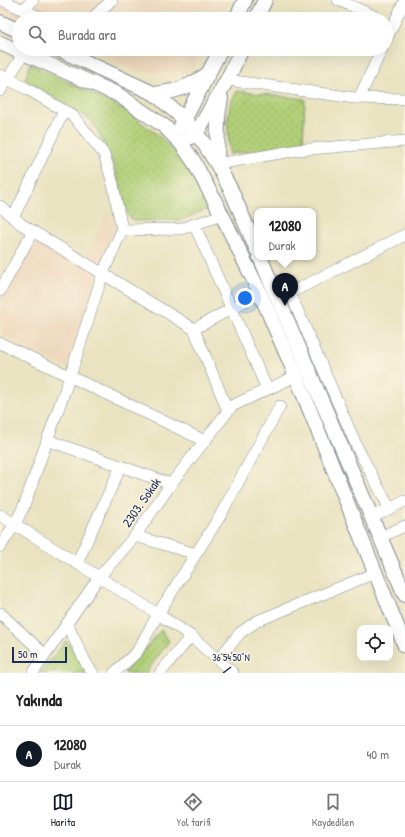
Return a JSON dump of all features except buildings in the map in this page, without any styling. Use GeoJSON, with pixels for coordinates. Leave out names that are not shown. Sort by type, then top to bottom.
{"type":"FeatureCollection","features":[{"type":"Feature","properties":{"kind":"main road"},"geometry":{"type":"LineString","coordinates":[[239,12],[245,0]]}},
{"type":"Feature","properties":{"kind":"main road"},"geometry":{"type":"LineString","coordinates":[[259,12],[265,0]]}},
{"type":"Feature","properties":{"kind":"main road"},"geometry":{"type":"LineString","coordinates":[[0,22],[12,28]]}},
{"type":"Feature","properties":{"kind":"main road"},"geometry":{"type":"LineString","coordinates":[[0,43],[12,48]]}},
{"type":"Feature","properties":{"kind":"main road"},"geometry":{"type":"LineString","coordinates":[[29,56],[117,94],[164,126],[178,140],[194,162],[260,293],[296,376],[405,646]]}},
{"type":"Feature","properties":{"kind":"main road"},"geometry":{"type":"LineString","coordinates":[[73,56],[155,94],[185,120],[203,142],[218,164],[254,243]]}},
{"type":"Feature","properties":{"kind":"main road"},"geometry":{"type":"LineString","coordinates":[[178,140],[185,120],[218,56]]}},
{"type":"Feature","properties":{"kind":"main road"},"geometry":{"type":"LineString","coordinates":[[178,140],[196,134],[225,84],[239,56]]}},
{"type":"Feature","properties":{"kind":"main road"},"geometry":{"type":"LineString","coordinates":[[155,94],[180,90],[195,83],[210,71]]}},
{"type":"Feature","properties":{"kind":"main road"},"geometry":{"type":"LineString","coordinates":[[218,164],[218,117],[225,84]]}},
{"type":"Feature","properties":{"kind":"main road"},"geometry":{"type":"LineString","coordinates":[[262,260],[284,296],[371,518],[405,595]]}},
{"type":"Feature","properties":{"kind":"street"},"geometry":{"type":"LineString","coordinates":[[2,0],[28,12]]}},
{"type":"Feature","properties":{"kind":"street"},"geometry":{"type":"LineString","coordinates":[[23,10],[33,0]]}},
{"type":"Feature","properties":{"kind":"street"},"geometry":{"type":"LineString","coordinates":[[99,12],[112,0]]}},
{"type":"Feature","properties":{"kind":"street"},"geometry":{"type":"LineString","coordinates":[[338,0],[365,12]]}},
{"type":"Feature","properties":{"kind":"street"},"geometry":{"type":"LineString","coordinates":[[393,25],[405,0]]}},
{"type":"Feature","properties":{"kind":"street"},"geometry":{"type":"LineString","coordinates":[[0,91],[4,77],[22,56]]}},
{"type":"Feature","properties":{"kind":"street"},"geometry":{"type":"LineString","coordinates":[[359,98],[379,56]]}},
{"type":"Feature","properties":{"kind":"street"},"geometry":{"type":"LineString","coordinates":[[0,547],[15,524],[24,506],[70,376],[102,273],[122,230],[113,184],[104,154],[73,116],[4,77]]}},
{"type":"Feature","properties":{"kind":"street"},"geometry":{"type":"LineString","coordinates":[[225,84],[359,98],[405,100]]}},
{"type":"Feature","properties":{"kind":"street"},"geometry":{"type":"LineString","coordinates":[[13,218],[64,111]]}},
{"type":"Feature","properties":{"kind":"street"},"geometry":{"type":"LineString","coordinates":[[218,164],[298,150],[405,141]]}},
{"type":"Feature","properties":{"kind":"street"},"geometry":{"type":"LineString","coordinates":[[0,206],[21,224],[194,329],[228,411]]}},
{"type":"Feature","properties":{"kind":"street"},"geometry":{"type":"LineString","coordinates":[[122,230],[181,229],[222,215]]}},
{"type":"Feature","properties":{"kind":"street"},"geometry":{"type":"LineString","coordinates":[[194,224],[268,389]]}},
{"type":"Feature","properties":{"kind":"street"},"geometry":{"type":"LineString","coordinates":[[0,291],[33,231]]}},
{"type":"Feature","properties":{"kind":"street"},"geometry":{"type":"LineString","coordinates":[[390,509],[358,449],[284,296],[405,234]]}},
{"type":"Feature","properties":{"kind":"street"},"geometry":{"type":"LineString","coordinates":[[194,329],[260,293]]}},
{"type":"Feature","properties":{"kind":"street"},"geometry":{"type":"LineString","coordinates":[[0,343],[205,441]]}},
{"type":"Feature","properties":{"kind":"street","name":"2303. Sokak"},"geometry":{"type":"LineString","coordinates":[[33,673],[99,577],[136,536],[171,484],[232,406],[296,376]]}},
{"type":"Feature","properties":{"kind":"street"},"geometry":{"type":"LineString","coordinates":[[114,673],[137,652],[158,614],[220,516],[280,406]]}},
{"type":"Feature","properties":{"kind":"street"},"geometry":{"type":"LineString","coordinates":[[47,440],[171,484]]}},
{"type":"Feature","properties":{"kind":"street"},"geometry":{"type":"LineString","coordinates":[[77,563],[121,466]]}},
{"type":"Feature","properties":{"kind":"street"},"geometry":{"type":"LineString","coordinates":[[371,518],[405,501]]}},
{"type":"Feature","properties":{"kind":"street"},"geometry":{"type":"LineString","coordinates":[[0,515],[191,636],[233,673]]}},
{"type":"Feature","properties":{"kind":"street"},"geometry":{"type":"LineString","coordinates":[[380,537],[405,526]]}},
{"type":"Feature","properties":{"kind":"street"},"geometry":{"type":"LineString","coordinates":[[136,536],[196,554]]}},
{"type":"Feature","properties":{"kind":"street"},"geometry":{"type":"LineString","coordinates":[[218,660],[240,633],[257,621],[376,573]]}},
{"type":"Feature","properties":{"kind":"street"},"geometry":{"type":"LineString","coordinates":[[0,613],[45,656]]}},
{"type":"Feature","properties":{"kind":"street"},"geometry":{"type":"LineString","coordinates":[[67,624],[87,665],[93,673]]}},
{"type":"Feature","properties":{"kind":"street"},"geometry":{"type":"LineString","coordinates":[[160,673],[191,636]]}},
{"type":"Feature","properties":{"kind":"shaded area"},"geometry":{"type":"Polygon","coordinates":[[[0,0],[229,0],[223,12],[12,12],[12,17],[0,11],[0,0]]]}},
{"type":"Feature","properties":{"kind":"shaded area"},"geometry":{"type":"Polygon","coordinates":[[[101,56],[200,56],[191,73],[138,72],[101,56]]]}},
{"type":"Feature","properties":{"kind":"shaded area"},"geometry":{"type":"Polygon","coordinates":[[[108,210],[117,230],[96,276],[67,367],[0,334],[0,300],[36,238],[82,266],[108,210]]]}},
{"type":"Feature","properties":{"kind":"green space"},"geometry":{"type":"Polygon","coordinates":[[[30,64],[120,107],[158,135],[181,159],[212,207],[182,220],[136,221],[130,218],[125,208],[113,164],[102,139],[91,120],[25,80],[30,64]]]}},
{"type":"Feature","properties":{"kind":"green space"},"geometry":{"type":"Polygon","coordinates":[[[237,91],[305,99],[303,144],[230,154],[227,122],[230,104],[237,91]]]}},
{"type":"Feature","properties":{"kind":"green space"},"geometry":{"type":"Polygon","coordinates":[[[161,630],[169,641],[146,673],[124,673],[161,630]]]}},
{"type":"Feature","properties":{"kind":"green space"},"geometry":{"type":"Polygon","coordinates":[[[66,641],[71,646],[87,673],[40,673],[66,641]]]}},
{"type":"Feature","properties":{"kind":"place","name":"12080"},"geometry":{"type":"Point","coordinates":[285,306]}}]}
